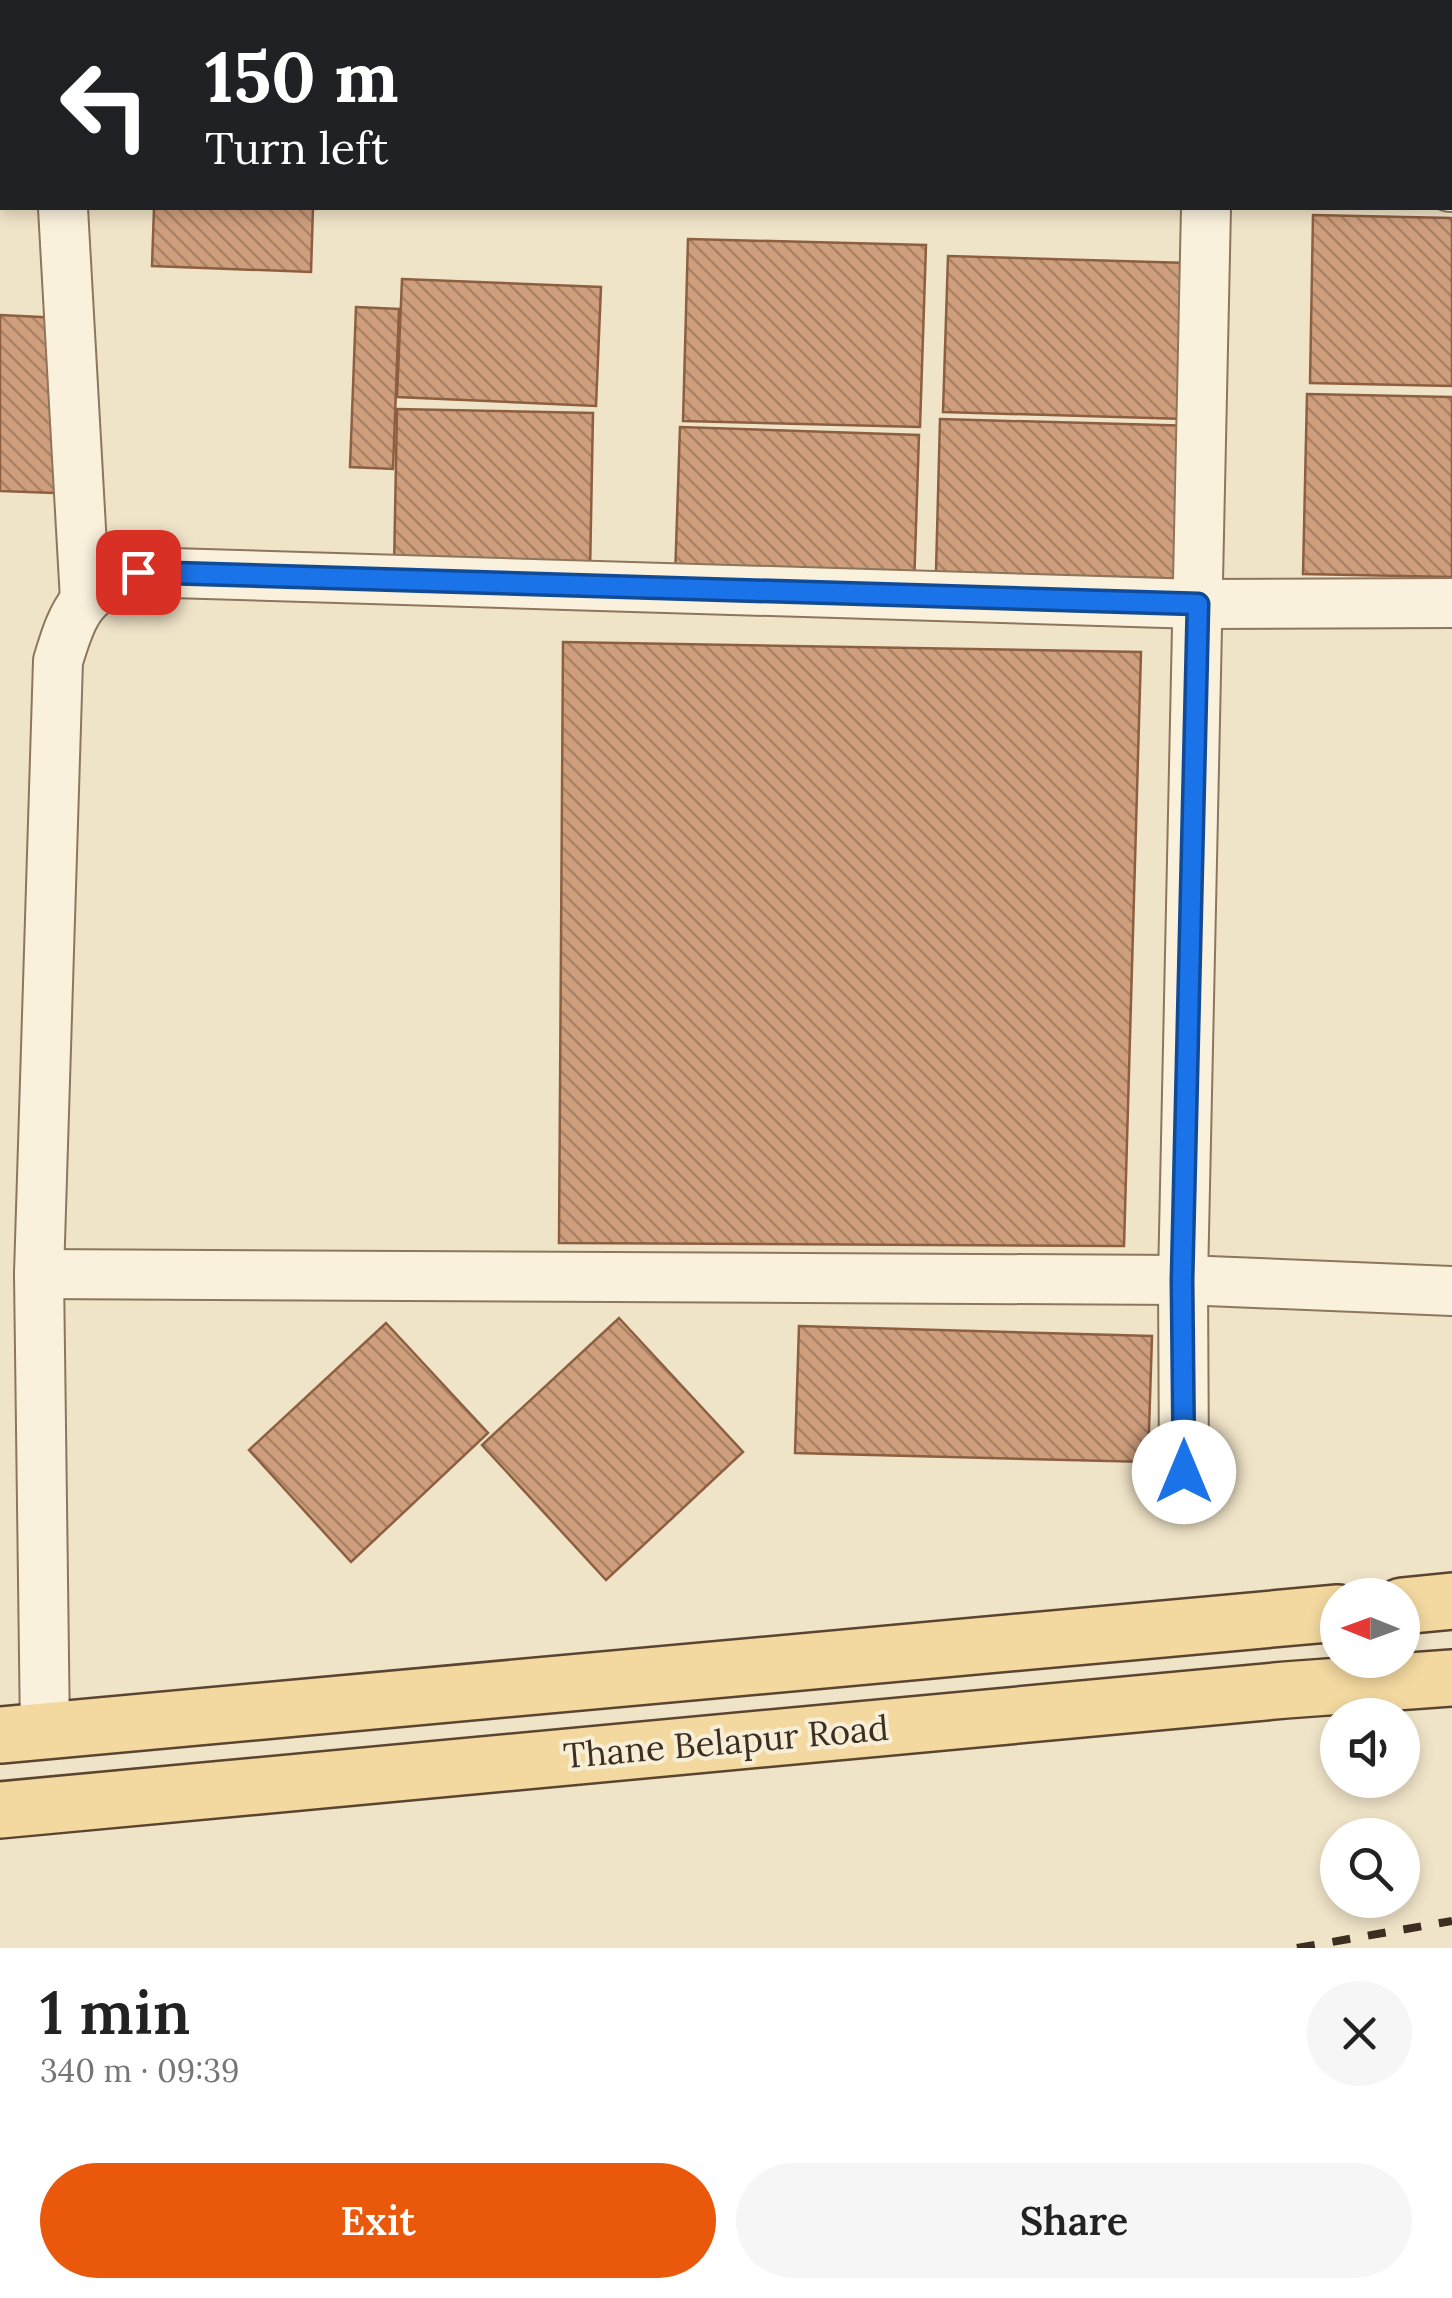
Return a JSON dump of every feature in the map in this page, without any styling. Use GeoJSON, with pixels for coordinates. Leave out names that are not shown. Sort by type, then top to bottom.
{"type":"FeatureCollection","features":[{"type":"Feature","properties":{"kind":"main road"},"geometry":{"type":"LineString","coordinates":[[1420,1604],[1452,1601]]}},
{"type":"Feature","properties":{"kind":"main road","name":"Thane Belapur Road"},"geometry":{"type":"LineString","coordinates":[[22,1734],[1320,1615]]}},
{"type":"Feature","properties":{"kind":"main road","name":"Thane Belapur Road"},"geometry":{"type":"LineString","coordinates":[[0,1810],[1286,1690],[1452,1678]]}},
{"type":"Feature","properties":{"kind":"lane"},"geometry":{"type":"LineString","coordinates":[[63,210],[85,600]]}},
{"type":"Feature","properties":{"kind":"lane"},"geometry":{"type":"LineString","coordinates":[[1184,1472],[1182,1280],[1206,210]]}},
{"type":"Feature","properties":{"kind":"lane"},"geometry":{"type":"LineString","coordinates":[[22,1734],[58,661],[68,628],[85,600],[106,582],[138,572],[1198,604],[1452,603]]}},
{"type":"Feature","properties":{"kind":"lane"},"geometry":{"type":"LineString","coordinates":[[39,1274],[1182,1280],[1452,1291]]}},
{"type":"Feature","properties":{"kind":"building"},"geometry":{"type":"Polygon","coordinates":[[[154,210],[313,210],[311,272],[152,266],[154,210]]]}},
{"type":"Feature","properties":{"kind":"building"},"geometry":{"type":"Polygon","coordinates":[[[1313,215],[1452,218],[1452,386],[1310,383],[1313,215]]]}},
{"type":"Feature","properties":{"kind":"building"},"geometry":{"type":"Polygon","coordinates":[[[688,239],[926,245],[920,427],[683,421],[688,239]]]}},
{"type":"Feature","properties":{"kind":"building"},"geometry":{"type":"Polygon","coordinates":[[[948,256],[1188,263],[1184,419],[943,412],[948,256]]]}},
{"type":"Feature","properties":{"kind":"building"},"geometry":{"type":"Polygon","coordinates":[[[402,279],[601,287],[596,406],[397,397],[402,279]]]}},
{"type":"Feature","properties":{"kind":"building"},"geometry":{"type":"Polygon","coordinates":[[[356,307],[399,309],[393,469],[350,467],[356,307]]]}},
{"type":"Feature","properties":{"kind":"building"},"geometry":{"type":"Polygon","coordinates":[[[0,315],[61,318],[54,493],[0,491],[0,315]]]}},
{"type":"Feature","properties":{"kind":"building"},"geometry":{"type":"Polygon","coordinates":[[[1307,394],[1452,397],[1452,577],[1303,574],[1307,394]]]}},
{"type":"Feature","properties":{"kind":"building"},"geometry":{"type":"Polygon","coordinates":[[[397,409],[593,413],[590,573],[394,569],[397,409]]]}},
{"type":"Feature","properties":{"kind":"building"},"geometry":{"type":"Polygon","coordinates":[[[940,419],[1196,426],[1192,579],[936,572],[940,419]]]}},
{"type":"Feature","properties":{"kind":"building"},"geometry":{"type":"Polygon","coordinates":[[[680,427],[919,435],[914,586],[675,578],[680,427]]]}},
{"type":"Feature","properties":{"kind":"building"},"geometry":{"type":"Polygon","coordinates":[[[563,642],[1141,652],[1124,1246],[559,1243],[563,642]]]}},
{"type":"Feature","properties":{"kind":"building"},"geometry":{"type":"Polygon","coordinates":[[[619,1318],[743,1452],[606,1580],[482,1445],[619,1318]]]}},
{"type":"Feature","properties":{"kind":"building"},"geometry":{"type":"Polygon","coordinates":[[[386,1323],[488,1433],[351,1562],[249,1450],[386,1323]]]}},
{"type":"Feature","properties":{"kind":"building"},"geometry":{"type":"Polygon","coordinates":[[[799,1326],[1152,1336],[1148,1462],[795,1453],[799,1326]]]}},
{"type":"Feature","properties":{"kind":"railway"},"geometry":{"type":"LineString","coordinates":[[1297,1948],[1452,1921]]}},
{"type":"Feature","properties":{"kind":"route"},"geometry":{"type":"LineString","coordinates":[[138,572],[1198,604],[1182,1280],[1184,1472]]}}]}
